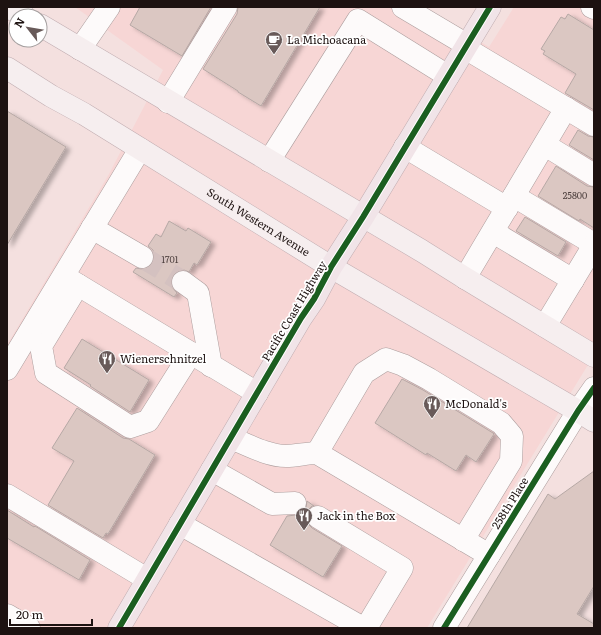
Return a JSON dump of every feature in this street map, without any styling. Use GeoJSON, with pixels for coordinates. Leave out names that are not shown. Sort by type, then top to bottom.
{"type":"FeatureCollection","features":[{"type":"Feature","properties":{"kind":"highway","name":"Pacific Coast Highway"},"geometry":{"type":"LineString","coordinates":[[119,628],[301,318],[314,299],[331,267],[363,217],[490,7]]}},
{"type":"Feature","properties":{"kind":"main road"},"geometry":{"type":"LineString","coordinates":[[48,31],[422,251],[594,356]]}},
{"type":"Feature","properties":{"kind":"main road","name":"South Western Avenue"},"geometry":{"type":"LineString","coordinates":[[7,68],[331,267],[586,416]]}},
{"type":"Feature","properties":{"kind":"street"},"geometry":{"type":"LineString","coordinates":[[80,49],[109,7]]}},
{"type":"Feature","properties":{"kind":"street"},"geometry":{"type":"LineString","coordinates":[[168,102],[226,7]]}},
{"type":"Feature","properties":{"kind":"street"},"geometry":{"type":"LineString","coordinates":[[404,7],[466,47],[594,125]]}},
{"type":"Feature","properties":{"kind":"street"},"geometry":{"type":"LineString","coordinates":[[269,162],[358,20],[448,76]]}},
{"type":"Feature","properties":{"kind":"street"},"geometry":{"type":"LineString","coordinates":[[465,278],[566,108]]}},
{"type":"Feature","properties":{"kind":"street"},"geometry":{"type":"LineString","coordinates":[[545,145],[594,175]]}},
{"type":"Feature","properties":{"kind":"street"},"geometry":{"type":"LineString","coordinates":[[405,148],[594,244],[545,326]]}},
{"type":"Feature","properties":{"kind":"street"},"geometry":{"type":"LineString","coordinates":[[140,149],[92,228],[41,346],[46,373],[130,427],[148,421],[191,353]]}},
{"type":"Feature","properties":{"kind":"street"},"geometry":{"type":"LineString","coordinates":[[92,228],[142,258]]}},
{"type":"Feature","properties":{"kind":"street"},"geometry":{"type":"LineString","coordinates":[[492,232],[573,280]]}},
{"type":"Feature","properties":{"kind":"street"},"geometry":{"type":"LineString","coordinates":[[70,280],[257,393]]}},
{"type":"Feature","properties":{"kind":"street"},"geometry":{"type":"LineString","coordinates":[[7,369],[70,280]]}},
{"type":"Feature","properties":{"kind":"street"},"geometry":{"type":"LineString","coordinates":[[183,282],[198,293],[211,366]]}},
{"type":"Feature","properties":{"kind":"street"},"geometry":{"type":"LineString","coordinates":[[317,453],[364,373],[386,359],[403,365],[429,379],[501,423],[512,436],[511,461],[463,540]]}},
{"type":"Feature","properties":{"kind":"street","name":"258th Place"},"geometry":{"type":"LineString","coordinates":[[444,628],[489,555],[586,416],[594,388]]}},
{"type":"Feature","properties":{"kind":"street"},"geometry":{"type":"LineString","coordinates":[[231,438],[272,455],[286,456],[317,453],[489,555]]}},
{"type":"Feature","properties":{"kind":"street"},"geometry":{"type":"LineString","coordinates":[[212,470],[272,504],[295,503]]}},
{"type":"Feature","properties":{"kind":"street"},"geometry":{"type":"LineString","coordinates":[[7,496],[147,579]]}},
{"type":"Feature","properties":{"kind":"street"},"geometry":{"type":"LineString","coordinates":[[180,524],[364,628],[402,568],[318,517]]}},
{"type":"Feature","properties":{"kind":"street"},"geometry":{"type":"LineString","coordinates":[[7,615],[29,628]]}},
{"type":"Feature","properties":{"kind":"shaded area"},"geometry":{"type":"Polygon","coordinates":[[[75,7],[423,7],[489,47],[514,7],[594,7],[594,355],[427,628],[7,628],[7,345],[109,174],[163,70],[75,7]]]}},
{"type":"Feature","properties":{"kind":"building"},"geometry":{"type":"Polygon","coordinates":[[[140,7],[211,7],[182,56],[130,25],[140,7]]]}},
{"type":"Feature","properties":{"kind":"building"},"geometry":{"type":"Polygon","coordinates":[[[238,7],[320,7],[261,106],[203,69],[237,14],[238,7]]]}},
{"type":"Feature","properties":{"kind":"building"},"geometry":{"type":"Polygon","coordinates":[[[568,14],[594,30],[594,110],[565,93],[576,74],[543,54],[545,51],[541,49],[561,17],[565,19],[568,14]]]}},
{"type":"Feature","properties":{"kind":"building"},"geometry":{"type":"Polygon","coordinates":[[[7,111],[66,147],[7,245],[7,111]]]}},
{"type":"Feature","properties":{"kind":"building"},"geometry":{"type":"Polygon","coordinates":[[[578,130],[588,136],[594,137],[594,160],[569,145],[578,130]]]}},
{"type":"Feature","properties":{"kind":"building"},"geometry":{"type":"Polygon","coordinates":[[[556,166],[587,186],[594,187],[594,228],[580,219],[579,221],[538,196],[556,166]]]}},
{"type":"Feature","properties":{"kind":"building"},"geometry":{"type":"Polygon","coordinates":[[[525,217],[566,242],[558,256],[516,231],[525,217]]]}},
{"type":"Feature","properties":{"kind":"building"},"geometry":{"type":"Polygon","coordinates":[[[169,221],[186,231],[188,228],[211,242],[197,265],[194,263],[189,272],[178,270],[173,275],[171,281],[172,287],[177,293],[174,297],[133,272],[136,268],[148,268],[153,264],[153,250],[148,246],[156,234],[161,237],[169,221]]]}},
{"type":"Feature","properties":{"kind":"building","name":"Wienerschnitzel"},"geometry":{"type":"Polygon","coordinates":[[[82,339],[149,380],[130,412],[64,368],[82,339]]]}},
{"type":"Feature","properties":{"kind":"building","name":"McDonald's"},"geometry":{"type":"Polygon","coordinates":[[[402,379],[423,390],[494,434],[476,462],[466,455],[456,471],[427,453],[426,455],[375,423],[402,379]]]}},
{"type":"Feature","properties":{"kind":"building"},"geometry":{"type":"Polygon","coordinates":[[[77,408],[123,438],[129,439],[155,455],[108,534],[106,533],[103,538],[48,505],[74,461],[52,448],[77,408]]]}},
{"type":"Feature","properties":{"kind":"building"},"geometry":{"type":"Polygon","coordinates":[[[594,471],[594,586],[577,614],[594,624],[594,628],[467,628],[548,494],[555,499],[594,471]]]}},
{"type":"Feature","properties":{"kind":"building","name":"Jack in the Box"},"geometry":{"type":"Polygon","coordinates":[[[307,501],[314,506],[307,511],[307,523],[312,528],[342,546],[323,577],[270,545],[287,516],[302,513],[306,508],[307,501]]]}},
{"type":"Feature","properties":{"kind":"building"},"geometry":{"type":"Polygon","coordinates":[[[7,510],[90,560],[79,580],[7,538],[7,510]]]}},
{"type":"Feature","properties":{"kind":"tunnel"},"geometry":{"type":"LineString","coordinates":[[142,257],[183,282]]}},
{"type":"Feature","properties":{"kind":"cycle path"},"geometry":{"type":"LineString","coordinates":[[119,628],[301,318],[314,299],[331,267],[363,217],[490,7]]}},
{"type":"Feature","properties":{"kind":"cycle path"},"geometry":{"type":"LineString","coordinates":[[444,628],[578,411],[594,388]]}},
{"type":"Feature","properties":{"kind":"place","name":"La Michoacana"},"geometry":{"type":"Point","coordinates":[274,55]}},
{"type":"Feature","properties":{"kind":"place","name":"Wienerschnitzel"},"geometry":{"type":"Point","coordinates":[107,374]}},
{"type":"Feature","properties":{"kind":"place","name":"McDonald's"},"geometry":{"type":"Point","coordinates":[432,419]}},
{"type":"Feature","properties":{"kind":"place","name":"Jack in the Box"},"geometry":{"type":"Point","coordinates":[304,531]}}]}
